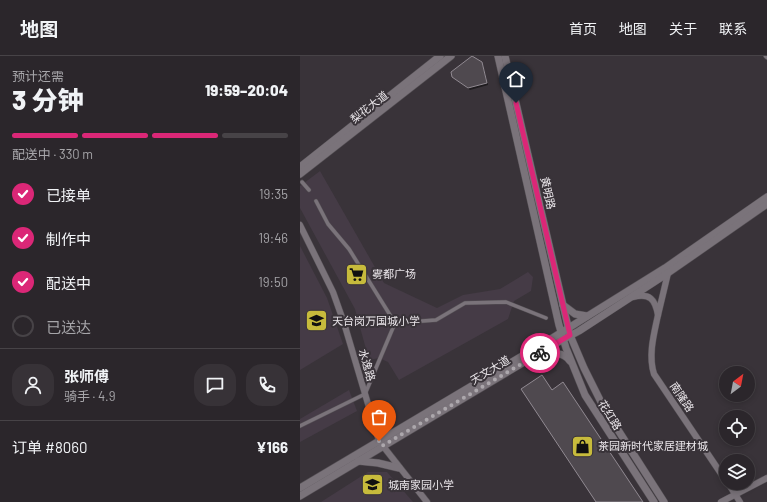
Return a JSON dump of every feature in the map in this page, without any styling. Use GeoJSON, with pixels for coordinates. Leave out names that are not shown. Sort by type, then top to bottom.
{"type":"FeatureCollection","features":[{"type":"Feature","properties":{"kind":"main road","name":"梨花大道"},"geometry":{"type":"LineString","coordinates":[[300,167],[440,56]]}},
{"type":"Feature","properties":{"kind":"main road","name":"梨花大道"},"geometry":{"type":"LineString","coordinates":[[301,178],[451,56]]}},
{"type":"Feature","properties":{"kind":"main road","name":"黄明路"},"geometry":{"type":"LineString","coordinates":[[499,57],[563,305],[566,333]]}},
{"type":"Feature","properties":{"kind":"main road","name":"黄明路"},"geometry":{"type":"LineString","coordinates":[[499,57],[558,320],[566,333]]}},
{"type":"Feature","properties":{"kind":"main road","name":"天文大道"},"geometry":{"type":"LineString","coordinates":[[300,488],[534,357],[587,316],[665,268],[767,197]]}},
{"type":"Feature","properties":{"kind":"main road","name":"天文大道"},"geometry":{"type":"LineString","coordinates":[[300,496],[358,461],[381,444],[566,333],[630,298],[767,204]]}},
{"type":"Feature","properties":{"kind":"main road"},"geometry":{"type":"LineString","coordinates":[[563,305],[575,314],[587,316]]}},
{"type":"Feature","properties":{"kind":"main road","name":"花红路"},"geometry":{"type":"LineString","coordinates":[[566,333],[573,366],[585,395],[654,502]]}},
{"type":"Feature","properties":{"kind":"main road","name":"花红路"},"geometry":{"type":"LineString","coordinates":[[566,333],[604,408],[664,502]]}},
{"type":"Feature","properties":{"kind":"main road"},"geometry":{"type":"LineString","coordinates":[[534,357],[556,353],[561,354],[567,357],[573,366]]}},
{"type":"Feature","properties":{"kind":"main road"},"geometry":{"type":"LineString","coordinates":[[596,413],[592,400],[597,400],[604,408]]}},
{"type":"Feature","properties":{"kind":"main road"},"geometry":{"type":"LineString","coordinates":[[358,461],[378,462],[399,468]]}},
{"type":"Feature","properties":{"kind":"street"},"geometry":{"type":"LineString","coordinates":[[301,178],[309,190]]}},
{"type":"Feature","properties":{"kind":"street"},"geometry":{"type":"LineString","coordinates":[[316,201],[328,224],[349,249],[395,323]]}},
{"type":"Feature","properties":{"kind":"street","name":"水逸路"},"geometry":{"type":"LineString","coordinates":[[300,225],[333,292],[381,444],[427,502]]}},
{"type":"Feature","properties":{"kind":"street","name":"南隆路"},"geometry":{"type":"LineString","coordinates":[[668,273],[658,315],[651,358],[654,374],[719,470]]}},
{"type":"Feature","properties":{"kind":"street"},"geometry":{"type":"LineString","coordinates":[[630,298],[641,295],[651,298],[656,305],[658,315]]}},
{"type":"Feature","properties":{"kind":"street"},"geometry":{"type":"LineString","coordinates":[[395,323],[436,320],[465,303],[506,302],[546,318]]}},
{"type":"Feature","properties":{"kind":"street"},"geometry":{"type":"LineString","coordinates":[[300,426],[365,394],[395,323]]}},
{"type":"Feature","properties":{"kind":"street"},"geometry":{"type":"LineString","coordinates":[[721,502],[767,478]]}},
{"type":"Feature","properties":{"kind":"street","name":"南隆路"},"geometry":{"type":"LineString","coordinates":[[732,490],[740,502]]}},
{"type":"Feature","properties":{"kind":"shaded area","name":"雾都广场"},"geometry":{"type":"Polygon","coordinates":[[[320,171],[384,283],[437,308],[463,295],[500,289],[528,272],[533,277],[531,291],[514,301],[508,319],[399,380],[388,362],[379,358],[369,360],[355,309],[300,208],[300,186],[320,171]]]}},
{"type":"Feature","properties":{"kind":"shaded area","name":"天台岗万国城小学"},"geometry":{"type":"Polygon","coordinates":[[[300,246],[327,298],[343,344],[300,370],[300,246]]]}},
{"type":"Feature","properties":{"kind":"shaded area"},"geometry":{"type":"Polygon","coordinates":[[[349,390],[357,411],[300,442],[300,419],[349,390]]]}},
{"type":"Feature","properties":{"kind":"shaded area","name":"城南家园小学"},"geometry":{"type":"Polygon","coordinates":[[[368,472],[387,472],[413,502],[321,502],[368,472]]]}},
{"type":"Feature","properties":{"kind":"building"},"geometry":{"type":"Polygon","coordinates":[[[472,56],[482,62],[487,83],[468,88],[452,77],[451,72],[472,56]]]}},
{"type":"Feature","properties":{"kind":"building","name":"茶园新时代家居建材城"},"geometry":{"type":"Polygon","coordinates":[[[542,375],[552,390],[563,382],[643,502],[596,502],[521,389],[542,375]]]}},
{"type":"Feature","properties":{"kind":"way so far"},"geometry":{"type":"LineString","coordinates":[[379,441],[382,446],[540,353]]}},
{"type":"Feature","properties":{"kind":"place","name":"雾都广场"},"geometry":{"type":"Point","coordinates":[357,274]}},
{"type":"Feature","properties":{"kind":"place","name":"天台岗万国城小学"},"geometry":{"type":"Point","coordinates":[317,321]}},
{"type":"Feature","properties":{"kind":"place","name":"茶园新时代家居建材城"},"geometry":{"type":"Point","coordinates":[582,446]}},
{"type":"Feature","properties":{"kind":"place","name":"城南家园小学"},"geometry":{"type":"Point","coordinates":[373,485]}},
{"type":"Feature","properties":{"kind":"route"},"geometry":{"type":"LineString","coordinates":[[516,103],[570,335],[540,353]]}}]}
